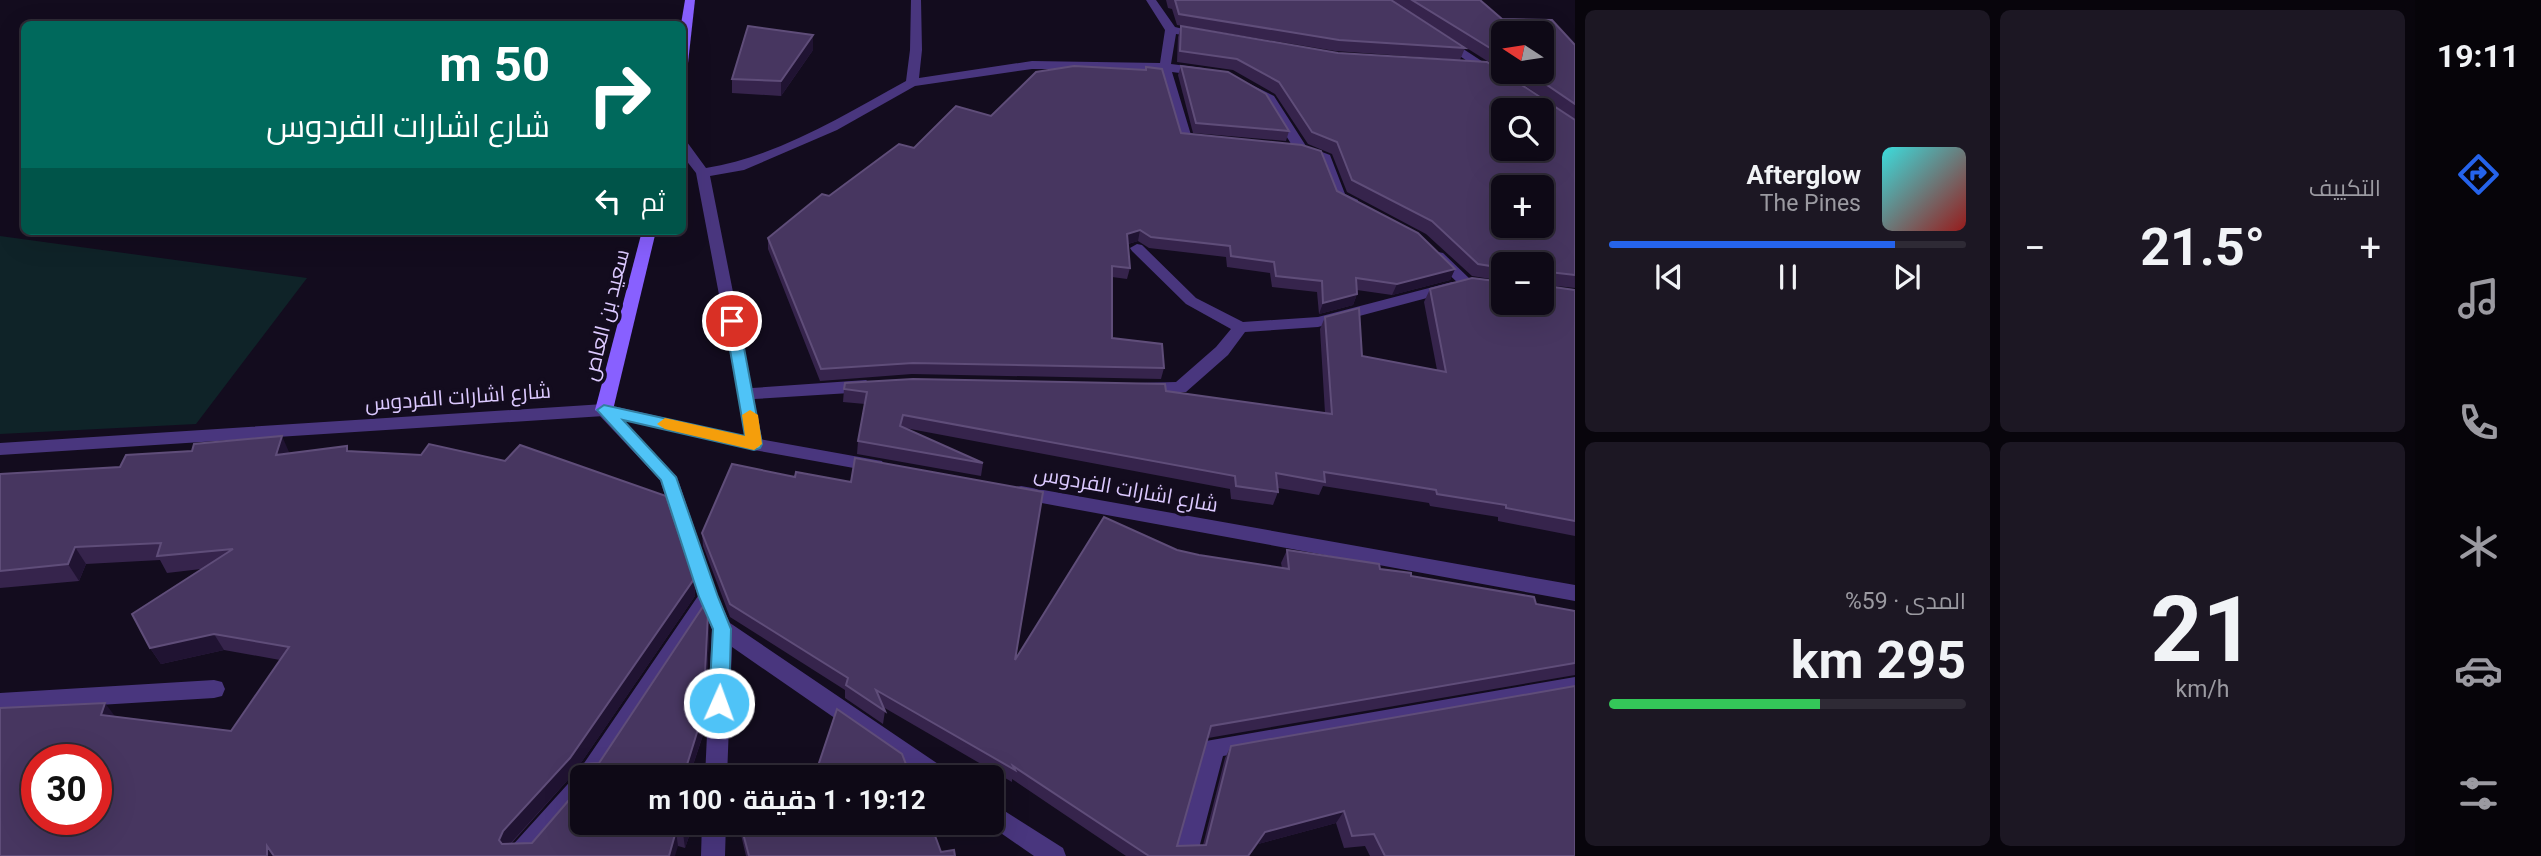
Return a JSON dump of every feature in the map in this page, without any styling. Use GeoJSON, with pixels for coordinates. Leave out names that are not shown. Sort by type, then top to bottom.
{"type":"FeatureCollection","features":[{"type":"Feature","properties":{"kind":"main road"},"geometry":{"type":"LineString","coordinates":[[686,32],[690,0]]}},
{"type":"Feature","properties":{"kind":"main road","name":"سعيد بن العاص"},"geometry":{"type":"LineString","coordinates":[[604,410],[648,235]]}},
{"type":"Feature","properties":{"kind":"street"},"geometry":{"type":"LineString","coordinates":[[912,83],[916,50],[916,0]]}},
{"type":"Feature","properties":{"kind":"street"},"geometry":{"type":"LineString","coordinates":[[1151,0],[1171,30],[1166,67],[1185,138],[1211,141]]}},
{"type":"Feature","properties":{"kind":"street"},"geometry":{"type":"LineString","coordinates":[[1171,30],[1212,37]]}},
{"type":"Feature","properties":{"kind":"street"},"geometry":{"type":"LineString","coordinates":[[1432,34],[1491,72]]}},
{"type":"Feature","properties":{"kind":"street"},"geometry":{"type":"LineString","coordinates":[[702,173],[739,167],[832,127],[912,83],[1032,65],[1166,67],[1216,74]]}},
{"type":"Feature","properties":{"kind":"street"},"geometry":{"type":"LineString","coordinates":[[1458,66],[1485,68]]}},
{"type":"Feature","properties":{"kind":"street"},"geometry":{"type":"LineString","coordinates":[[1239,82],[1270,99],[1295,148],[1325,158],[1339,195],[1362,208]]}},
{"type":"Feature","properties":{"kind":"street"},"geometry":{"type":"LineString","coordinates":[[686,151],[702,173],[754,444]]}},
{"type":"Feature","properties":{"kind":"street"},"geometry":{"type":"LineString","coordinates":[[1137,248],[1191,301],[1240,327],[1318,322],[1472,284],[1429,248]]}},
{"type":"Feature","properties":{"kind":"street"},"geometry":{"type":"LineString","coordinates":[[1126,387],[1180,388],[1222,351],[1240,327]]}},
{"type":"Feature","properties":{"kind":"street"},"geometry":{"type":"LineString","coordinates":[[746,394],[884,385]]}},
{"type":"Feature","properties":{"kind":"street"},"geometry":{"type":"LineString","coordinates":[[604,410],[668,477],[708,597],[722,629],[716,765]]}},
{"type":"Feature","properties":{"kind":"street","name":"شارع اشارات الفردوس"},"geometry":{"type":"LineString","coordinates":[[0,449],[604,410],[754,444],[891,469]]}},
{"type":"Feature","properties":{"kind":"street","name":"شارع اشارات الفردوس"},"geometry":{"type":"LineString","coordinates":[[1000,489],[1575,593]]}},
{"type":"Feature","properties":{"kind":"street"},"geometry":{"type":"LineString","coordinates":[[595,765],[708,597]]}},
{"type":"Feature","properties":{"kind":"street"},"geometry":{"type":"LineString","coordinates":[[722,629],[921,765]]}},
{"type":"Feature","properties":{"kind":"street"},"geometry":{"type":"LineString","coordinates":[[1185,856],[1214,748],[1575,686]]}},
{"type":"Feature","properties":{"kind":"street"},"geometry":{"type":"LineString","coordinates":[[0,702],[215,689]]}},
{"type":"Feature","properties":{"kind":"street"},"geometry":{"type":"LineString","coordinates":[[519,856],[570,798]]}},
{"type":"Feature","properties":{"kind":"street"},"geometry":{"type":"LineString","coordinates":[[1004,822],[1054,856]]}},
{"type":"Feature","properties":{"kind":"street"},"geometry":{"type":"LineString","coordinates":[[713,856],[714,835]]}},
{"type":"Feature","properties":{"kind":"green space"},"geometry":{"type":"Polygon","coordinates":[[[0,236],[307,278],[196,424],[0,434],[0,236]]]}},
{"type":"Feature","properties":{"kind":"building"},"geometry":{"type":"Polygon","coordinates":[[[1175,0],[1391,0],[1465,48],[1339,40],[1179,14],[1175,0]]]}},
{"type":"Feature","properties":{"kind":"building"},"geometry":{"type":"Polygon","coordinates":[[[1412,0],[1480,0],[1502,19],[1553,21],[1491,21],[1491,49],[1412,0]]]}},
{"type":"Feature","properties":{"kind":"building"},"geometry":{"type":"Polygon","coordinates":[[[1554,22],[1575,45],[1575,104],[1546,84],[1554,84],[1554,22]]]}},
{"type":"Feature","properties":{"kind":"building"},"geometry":{"type":"Polygon","coordinates":[[[748,26],[813,35],[781,81],[732,79],[748,26]]]}},
{"type":"Feature","properties":{"kind":"building"},"geometry":{"type":"Polygon","coordinates":[[[1181,26],[1338,53],[1487,62],[1491,65],[1491,84],[1520,84],[1542,98],[1491,98],[1491,161],[1554,161],[1554,106],[1575,120],[1575,275],[1554,273],[1554,252],[1491,252],[1491,266],[1478,264],[1432,221],[1352,180],[1337,142],[1312,132],[1279,82],[1237,59],[1180,51],[1181,26]]]}},
{"type":"Feature","properties":{"kind":"building"},"geometry":{"type":"Polygon","coordinates":[[[1074,66],[1162,69],[1181,133],[1302,145],[1321,151],[1337,191],[1418,233],[1455,269],[1397,284],[1356,278],[1357,294],[1323,303],[1322,281],[1276,276],[1274,262],[1231,256],[1230,246],[1151,237],[1140,230],[1127,234],[1130,268],[1112,266],[1112,338],[1162,344],[1164,368],[913,363],[821,369],[768,238],[822,194],[829,196],[899,144],[914,148],[956,106],[991,116],[1036,72],[1074,66]]]}},
{"type":"Feature","properties":{"kind":"building"},"geometry":{"type":"Polygon","coordinates":[[[1181,66],[1228,72],[1266,94],[1289,131],[1196,123],[1181,66]]]}},
{"type":"Feature","properties":{"kind":"building"},"geometry":{"type":"Polygon","coordinates":[[[1472,278],[1491,280],[1491,315],[1554,315],[1554,287],[1575,290],[1575,521],[1506,508],[1506,505],[1437,494],[1436,490],[1324,472],[1325,482],[1276,473],[1278,492],[1236,486],[1235,476],[903,415],[900,426],[983,463],[858,441],[867,392],[844,389],[845,383],[913,379],[1165,384],[1166,391],[1332,414],[1325,317],[1359,308],[1362,356],[1446,372],[1430,289],[1472,278]]]}},
{"type":"Feature","properties":{"kind":"building"},"geometry":{"type":"Polygon","coordinates":[[[282,436],[276,455],[347,446],[347,451],[421,455],[429,444],[505,461],[520,445],[666,496],[694,579],[570,758],[503,831],[499,840],[502,844],[532,843],[570,799],[570,835],[675,835],[669,856],[274,856],[267,846],[267,856],[0,856],[0,708],[105,703],[101,715],[231,731],[289,647],[214,634],[150,648],[132,614],[233,549],[157,556],[161,543],[75,547],[68,564],[0,571],[0,474],[120,467],[126,455],[192,451],[194,444],[282,436]]]}},
{"type":"Feature","properties":{"kind":"building"},"geometry":{"type":"Polygon","coordinates":[[[855,458],[1043,492],[1015,660],[1104,517],[1177,550],[1199,555],[1289,569],[1287,550],[1379,564],[1380,569],[1534,597],[1536,604],[1575,611],[1575,663],[1211,726],[1177,846],[1206,845],[1231,746],[1575,686],[1575,856],[1385,856],[1374,834],[1352,836],[1344,811],[1265,832],[1248,856],[1149,856],[1013,766],[1015,770],[876,690],[885,711],[846,685],[848,678],[730,604],[702,533],[732,464],[795,477],[796,472],[851,482],[855,458]]]}},
{"type":"Feature","properties":{"kind":"building"},"geometry":{"type":"Polygon","coordinates":[[[704,605],[708,613],[703,713],[687,765],[582,765],[599,763],[704,605]]]}},
{"type":"Feature","properties":{"kind":"building"},"geometry":{"type":"Polygon","coordinates":[[[837,709],[902,754],[906,765],[818,765],[837,709]]]}},
{"type":"Feature","properties":{"kind":"building"},"geometry":{"type":"Polygon","coordinates":[[[743,835],[935,835],[941,852],[954,850],[955,856],[749,856],[743,835]]]}},
{"type":"Feature","properties":{"kind":"slow traffic"},"geometry":{"type":"LineString","coordinates":[[665,424],[754,444],[750,415]]}},
{"type":"Feature","properties":{"kind":"route"},"geometry":{"type":"LineString","coordinates":[[719,703],[722,629],[708,597],[668,477],[604,410],[754,444],[732,321]]}}]}
